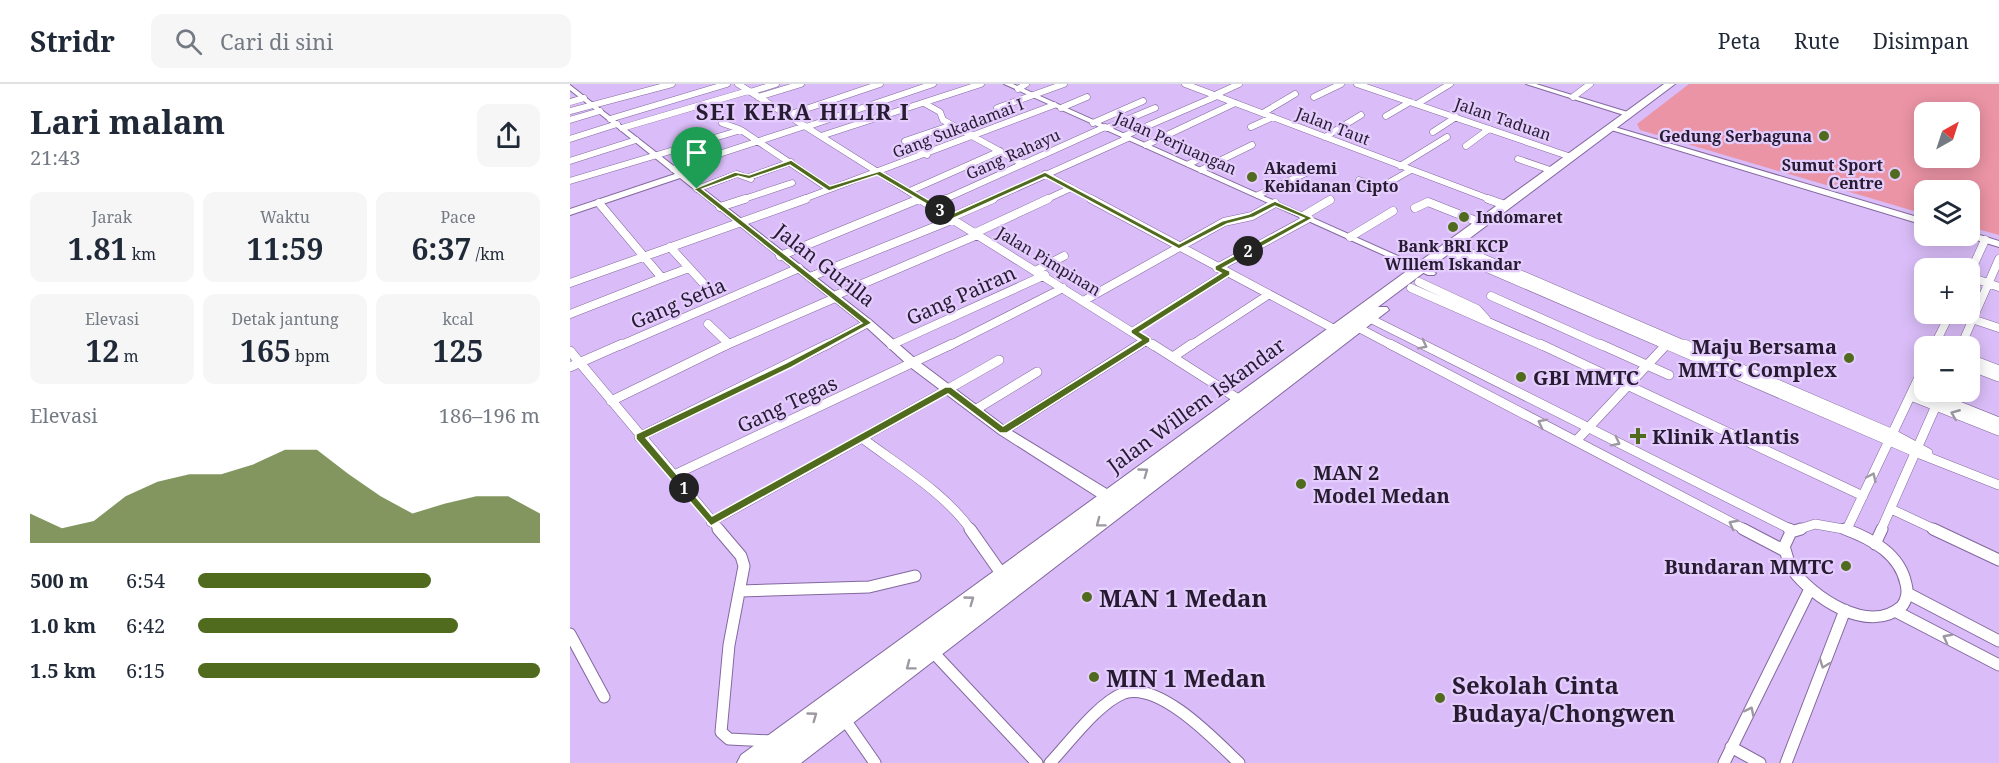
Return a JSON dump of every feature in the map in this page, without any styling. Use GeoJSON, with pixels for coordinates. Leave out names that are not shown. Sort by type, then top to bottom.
{"type":"FeatureCollection","features":[{"type":"Feature","properties":{"kind":"highway","name":"Jalan Willem Iskandar"},"geometry":{"type":"LineString","coordinates":[[782,763],[931,650],[1116,502],[1247,404],[1365,323],[1454,250],[1616,129],[1630,114],[1670,84]]}},
{"type":"Feature","properties":{"kind":"highway","name":"Jalan Willem Iskandar"},"geometry":{"type":"LineString","coordinates":[[1454,250],[1505,205],[1571,157],[1682,84]]}},
{"type":"Feature","properties":{"kind":"highway","name":"Jalan Willem Iskandar"},"geometry":{"type":"LineString","coordinates":[[1247,404],[1336,330],[1421,278]]}},
{"type":"Feature","properties":{"kind":"highway","name":"Jalan Willem Iskandar"},"geometry":{"type":"LineString","coordinates":[[749,763],[1003,576],[1116,502]]}},
{"type":"Feature","properties":{"kind":"street"},"geometry":{"type":"LineString","coordinates":[[570,102],[648,84]]}},
{"type":"Feature","properties":{"kind":"street"},"geometry":{"type":"LineString","coordinates":[[570,111],[583,98],[672,84]]}},
{"type":"Feature","properties":{"kind":"street"},"geometry":{"type":"LineString","coordinates":[[570,139],[727,84]]}},
{"type":"Feature","properties":{"kind":"street","name":"Jalan Pimpinan"},"geometry":{"type":"LineString","coordinates":[[738,84],[821,136],[875,174],[910,191],[1247,404]]}},
{"type":"Feature","properties":{"kind":"street"},"geometry":{"type":"LineString","coordinates":[[617,124],[776,84]]}},
{"type":"Feature","properties":{"kind":"street"},"geometry":{"type":"LineString","coordinates":[[758,97],[801,84]]}},
{"type":"Feature","properties":{"kind":"street"},"geometry":{"type":"LineString","coordinates":[[788,115],[880,84]]}},
{"type":"Feature","properties":{"kind":"street"},"geometry":{"type":"LineString","coordinates":[[570,212],[761,141],[933,84]]}},
{"type":"Feature","properties":{"kind":"street"},"geometry":{"type":"LineString","coordinates":[[821,136],[981,84]]}},
{"type":"Feature","properties":{"kind":"street","name":"Jalan Perjuangan"},"geometry":{"type":"LineString","coordinates":[[1007,84],[1022,86],[1032,95],[1350,237],[1421,278]]}},
{"type":"Feature","properties":{"kind":"street"},"geometry":{"type":"LineString","coordinates":[[997,108],[1064,84]]}},
{"type":"Feature","properties":{"kind":"street","name":"Jalan Taut"},"geometry":{"type":"LineString","coordinates":[[1185,84],[1505,205]]}},
{"type":"Feature","properties":{"kind":"street"},"geometry":{"type":"LineString","coordinates":[[810,277],[953,218],[1239,84]]}},
{"type":"Feature","properties":{"kind":"street"},"geometry":{"type":"LineString","coordinates":[[1314,97],[1341,84]]}},
{"type":"Feature","properties":{"kind":"street","name":"Jalan Taduan"},"geometry":{"type":"LineString","coordinates":[[1357,84],[1571,157]]}},
{"type":"Feature","properties":{"kind":"street"},"geometry":{"type":"LineString","coordinates":[[1367,87],[1374,84]]}},
{"type":"Feature","properties":{"kind":"street"},"geometry":{"type":"LineString","coordinates":[[1417,104],[1450,84]]}},
{"type":"Feature","properties":{"kind":"street"},"geometry":{"type":"LineString","coordinates":[[1529,84],[1630,114]]}},
{"type":"Feature","properties":{"kind":"street"},"geometry":{"type":"LineString","coordinates":[[1573,97],[1590,84]]}},
{"type":"Feature","properties":{"kind":"street"},"geometry":{"type":"LineString","coordinates":[[1263,113],[1295,94]]}},
{"type":"Feature","properties":{"kind":"street","name":"Gang Sukadamai I"},"geometry":{"type":"LineString","coordinates":[[570,283],[1087,97]]}},
{"type":"Feature","properties":{"kind":"street"},"geometry":{"type":"LineString","coordinates":[[570,120],[583,98]]}},
{"type":"Feature","properties":{"kind":"street","name":"Jalan Gurilla"},"geometry":{"type":"LineString","coordinates":[[583,98],[780,256],[799,268],[868,323],[914,364],[1003,431],[1116,502]]}},
{"type":"Feature","properties":{"kind":"street"},"geometry":{"type":"LineString","coordinates":[[1093,123],[1143,101]]}},
{"type":"Feature","properties":{"kind":"street"},"geometry":{"type":"LineString","coordinates":[[1146,146],[1235,102]]}},
{"type":"Feature","properties":{"kind":"street"},"geometry":{"type":"LineString","coordinates":[[1386,116],[1410,102]]}},
{"type":"Feature","properties":{"kind":"street"},"geometry":{"type":"LineString","coordinates":[[924,103],[940,112],[943,120],[1023,164]]}},
{"type":"Feature","properties":{"kind":"street","name":"Gang Rahayu"},"geometry":{"type":"LineString","coordinates":[[932,205],[1155,108]]}},
{"type":"Feature","properties":{"kind":"street"},"geometry":{"type":"LineString","coordinates":[[1325,137],[1361,115]]}},
{"type":"Feature","properties":{"kind":"street"},"geometry":{"type":"LineString","coordinates":[[1182,116],[1196,122]]}},
{"type":"Feature","properties":{"kind":"street"},"geometry":{"type":"LineString","coordinates":[[1251,127],[1273,117]]}},
{"type":"Feature","properties":{"kind":"street"},"geometry":{"type":"LineString","coordinates":[[1433,132],[1456,117]]}},
{"type":"Feature","properties":{"kind":"street"},"geometry":{"type":"LineString","coordinates":[[722,123],[761,141],[829,189]]}},
{"type":"Feature","properties":{"kind":"street"},"geometry":{"type":"LineString","coordinates":[[927,155],[905,141],[952,125]]}},
{"type":"Feature","properties":{"kind":"street"},"geometry":{"type":"LineString","coordinates":[[1466,146],[1489,129]]}},
{"type":"Feature","properties":{"kind":"street"},"geometry":{"type":"LineString","coordinates":[[1616,129],[1914,219]]}},
{"type":"Feature","properties":{"kind":"street"},"geometry":{"type":"LineString","coordinates":[[570,182],[654,154],[741,130]]}},
{"type":"Feature","properties":{"kind":"street"},"geometry":{"type":"LineString","coordinates":[[1400,165],[1447,137]]}},
{"type":"Feature","properties":{"kind":"street"},"geometry":{"type":"LineString","coordinates":[[570,160],[636,140]]}},
{"type":"Feature","properties":{"kind":"street"},"geometry":{"type":"LineString","coordinates":[[1201,170],[1252,145]]}},
{"type":"Feature","properties":{"kind":"street"},"geometry":{"type":"LineString","coordinates":[[910,191],[1000,151]]}},
{"type":"Feature","properties":{"kind":"street"},"geometry":{"type":"LineString","coordinates":[[1188,164],[1207,156]]}},
{"type":"Feature","properties":{"kind":"street"},"geometry":{"type":"LineString","coordinates":[[1518,159],[1552,171]]}},
{"type":"Feature","properties":{"kind":"street"},"geometry":{"type":"LineString","coordinates":[[697,189],[737,174],[750,178],[791,162]]}},
{"type":"Feature","properties":{"kind":"street"},"geometry":{"type":"LineString","coordinates":[[1359,180],[1383,187],[1411,170]]}},
{"type":"Feature","properties":{"kind":"street"},"geometry":{"type":"LineString","coordinates":[[1258,195],[1306,173]]}},
{"type":"Feature","properties":{"kind":"street"},"geometry":{"type":"LineString","coordinates":[[1045,174],[1336,330]]}},
{"type":"Feature","properties":{"kind":"street"},"geometry":{"type":"LineString","coordinates":[[720,207],[792,183]]}},
{"type":"Feature","properties":{"kind":"street"},"geometry":{"type":"LineString","coordinates":[[610,400],[729,344],[976,234],[1071,188]]}},
{"type":"Feature","properties":{"kind":"street"},"geometry":{"type":"LineString","coordinates":[[780,256],[920,198]]}},
{"type":"Feature","properties":{"kind":"street"},"geometry":{"type":"LineString","coordinates":[[1217,268],[1306,217],[1330,200]]}},
{"type":"Feature","properties":{"kind":"street"},"geometry":{"type":"LineString","coordinates":[[599,202],[662,278]]}},
{"type":"Feature","properties":{"kind":"street"},"geometry":{"type":"LineString","coordinates":[[1415,208],[1428,202],[1482,223]]}},
{"type":"Feature","properties":{"kind":"street"},"geometry":{"type":"LineString","coordinates":[[1085,300],[1224,222],[1252,216],[1275,203]]}},
{"type":"Feature","properties":{"kind":"street"},"geometry":{"type":"LineString","coordinates":[[1350,237],[1394,211]]}},
{"type":"Feature","properties":{"kind":"street"},"geometry":{"type":"LineString","coordinates":[[1980,238],[1999,244]]}},
{"type":"Feature","properties":{"kind":"street"},"geometry":{"type":"LineString","coordinates":[[1977,258],[1985,240]]}},
{"type":"Feature","properties":{"kind":"street"},"geometry":{"type":"LineString","coordinates":[[670,246],[703,283]]}},
{"type":"Feature","properties":{"kind":"street"},"geometry":{"type":"LineString","coordinates":[[1454,250],[1999,485]]}},
{"type":"Feature","properties":{"kind":"street"},"geometry":{"type":"LineString","coordinates":[[1037,270],[1064,256]]}},
{"type":"Feature","properties":{"kind":"street"},"geometry":{"type":"LineString","coordinates":[[1980,302],[1999,259]]}},
{"type":"Feature","properties":{"kind":"street"},"geometry":{"type":"LineString","coordinates":[[570,314],[689,268]]}},
{"type":"Feature","properties":{"kind":"street","name":"Gang Setia"},"geometry":{"type":"LineString","coordinates":[[575,365],[799,268]]}},
{"type":"Feature","properties":{"kind":"street"},"geometry":{"type":"LineString","coordinates":[[1134,332],[1227,273]]}},
{"type":"Feature","properties":{"kind":"street","name":"Gang Pairan"},"geometry":{"type":"LineString","coordinates":[[891,345],[1045,275]]}},
{"type":"Feature","properties":{"kind":"street"},"geometry":{"type":"LineString","coordinates":[[1421,278],[1470,315],[1486,319],[1863,496]]}},
{"type":"Feature","properties":{"kind":"street"},"geometry":{"type":"LineString","coordinates":[[1521,279],[1665,345],[1891,438]]}},
{"type":"Feature","properties":{"kind":"street"},"geometry":{"type":"LineString","coordinates":[[1980,279],[1999,287]]}},
{"type":"Feature","properties":{"kind":"street","name":"Gang Tegas"},"geometry":{"type":"LineString","coordinates":[[674,475],[914,364],[1063,288]]}},
{"type":"Feature","properties":{"kind":"street"},"geometry":{"type":"LineString","coordinates":[[1173,357],[1268,295]]}},
{"type":"Feature","properties":{"kind":"street"},"geometry":{"type":"LineString","coordinates":[[1491,296],[1668,375]]}},
{"type":"Feature","properties":{"kind":"street"},"geometry":{"type":"LineString","coordinates":[[1980,321],[1999,328]]}},
{"type":"Feature","properties":{"kind":"street"},"geometry":{"type":"LineString","coordinates":[[639,437],[789,365],[868,323]]}},
{"type":"Feature","properties":{"kind":"street"},"geometry":{"type":"LineString","coordinates":[[1365,323],[1497,382],[1793,531]]}},
{"type":"Feature","properties":{"kind":"street"},"geometry":{"type":"LineString","coordinates":[[1365,323],[1485,393],[1785,551]]}},
{"type":"Feature","properties":{"kind":"street"},"geometry":{"type":"LineString","coordinates":[[708,324],[729,344]]}},
{"type":"Feature","properties":{"kind":"street"},"geometry":{"type":"LineString","coordinates":[[1003,431],[1147,340]]}},
{"type":"Feature","properties":{"kind":"street"},"geometry":{"type":"LineString","coordinates":[[1576,441],[1665,345]]}},
{"type":"Feature","properties":{"kind":"street"},"geometry":{"type":"LineString","coordinates":[[570,351],[575,365],[610,400],[743,561],[740,591],[729,645],[721,732],[729,739],[778,741]]}},
{"type":"Feature","properties":{"kind":"street"},"geometry":{"type":"LineString","coordinates":[[711,522],[999,360]]}},
{"type":"Feature","properties":{"kind":"street"},"geometry":{"type":"LineString","coordinates":[[1980,362],[1999,369]]}},
{"type":"Feature","properties":{"kind":"street"},"geometry":{"type":"LineString","coordinates":[[1980,370],[1999,377]]}},
{"type":"Feature","properties":{"kind":"street"},"geometry":{"type":"LineString","coordinates":[[975,410],[1037,372]]}},
{"type":"Feature","properties":{"kind":"street"},"geometry":{"type":"LineString","coordinates":[[1485,393],[1497,382]]}},
{"type":"Feature","properties":{"kind":"street"},"geometry":{"type":"LineString","coordinates":[[1847,530],[1913,392]]}},
{"type":"Feature","properties":{"kind":"street"},"geometry":{"type":"LineString","coordinates":[[1875,544],[1937,402]]}},
{"type":"Feature","properties":{"kind":"street"},"geometry":{"type":"LineString","coordinates":[[1947,402],[1997,426]]}},
{"type":"Feature","properties":{"kind":"street"},"geometry":{"type":"LineString","coordinates":[[862,438],[929,488],[962,517],[1003,576]]}},
{"type":"Feature","properties":{"kind":"street"},"geometry":{"type":"LineString","coordinates":[[1891,509],[1999,560]]}},
{"type":"Feature","properties":{"kind":"street"},"geometry":{"type":"LineString","coordinates":[[1815,524],[1847,530],[1875,544],[1899,567],[1905,578],[1907,593],[1904,603],[1895,611],[1873,615],[1845,610],[1809,591],[1793,572],[1785,551],[1787,539],[1793,531],[1815,524]]}},
{"type":"Feature","properties":{"kind":"street"},"geometry":{"type":"LineString","coordinates":[[740,591],[869,587],[915,576]]}},
{"type":"Feature","properties":{"kind":"street"},"geometry":{"type":"LineString","coordinates":[[1724,763],[1809,591]]}},
{"type":"Feature","properties":{"kind":"street"},"geometry":{"type":"LineString","coordinates":[[1907,593],[1999,641]]}},
{"type":"Feature","properties":{"kind":"street"},"geometry":{"type":"LineString","coordinates":[[1786,763],[1845,610]]}},
{"type":"Feature","properties":{"kind":"street"},"geometry":{"type":"LineString","coordinates":[[1895,611],[1999,665]]}},
{"type":"Feature","properties":{"kind":"street"},"geometry":{"type":"LineString","coordinates":[[570,634],[604,697]]}},
{"type":"Feature","properties":{"kind":"street"},"geometry":{"type":"LineString","coordinates":[[931,650],[1037,763]]}},
{"type":"Feature","properties":{"kind":"street"},"geometry":{"type":"LineString","coordinates":[[1050,763],[1113,700],[1125,693],[1136,691],[1152,693],[1197,725],[1239,763]]}},
{"type":"Feature","properties":{"kind":"street"},"geometry":{"type":"LineString","coordinates":[[843,717],[875,763]]}},
{"type":"Feature","properties":{"kind":"street"},"geometry":{"type":"LineString","coordinates":[[1731,747],[1760,763]]}},
{"type":"Feature","properties":{"kind":"shaded area","name":"Sumut Sport Centre"},"geometry":{"type":"Polygon","coordinates":[[[1689,84],[1999,84],[1999,235],[1980,230],[1980,180],[1914,180],[1914,211],[1640,130],[1637,124],[1689,84]]]}},
{"type":"Feature","properties":{"kind":"place","name":"Gedung Serbaguna"},"geometry":{"type":"Point","coordinates":[1824,136]}},
{"type":"Feature","properties":{"kind":"place","name":"Sumut Sport Centre"},"geometry":{"type":"Point","coordinates":[1895,174]}},
{"type":"Feature","properties":{"kind":"place","name":"Akademi Kebidanan Cipto"},"geometry":{"type":"Point","coordinates":[1252,177]}},
{"type":"Feature","properties":{"kind":"place","name":"Indomaret"},"geometry":{"type":"Point","coordinates":[1464,217]}},
{"type":"Feature","properties":{"kind":"place","name":"Bank BRI KCP WIllem Iskandar"},"geometry":{"type":"Point","coordinates":[1453,227]}},
{"type":"Feature","properties":{"kind":"place","name":"Maju Bersama MMTC Complex"},"geometry":{"type":"Point","coordinates":[1849,358]}},
{"type":"Feature","properties":{"kind":"place","name":"GBI MMTC"},"geometry":{"type":"Point","coordinates":[1521,377]}},
{"type":"Feature","properties":{"kind":"place","name":"Klinik Atlantis"},"geometry":{"type":"Point","coordinates":[1638,436]}},
{"type":"Feature","properties":{"kind":"place","name":"MAN 2 Model Medan"},"geometry":{"type":"Point","coordinates":[1301,484]}},
{"type":"Feature","properties":{"kind":"place","name":"Bundaran MMTC"},"geometry":{"type":"Point","coordinates":[1846,566]}},
{"type":"Feature","properties":{"kind":"place","name":"MAN 1 Medan"},"geometry":{"type":"Point","coordinates":[1087,597]}},
{"type":"Feature","properties":{"kind":"place","name":"MIN 1 Medan"},"geometry":{"type":"Point","coordinates":[1094,677]}},
{"type":"Feature","properties":{"kind":"place","name":"Sekolah Cinta Budaya/Chongwen"},"geometry":{"type":"Point","coordinates":[1440,698]}},
{"type":"Feature","properties":{"kind":"district","name":"SEI KERA HILIR I"},"geometry":{"type":"Point","coordinates":[803,111]}},
{"type":"Feature","properties":{"kind":"route"},"geometry":{"type":"LineString","coordinates":[[791,162],[829,189],[878,172],[952,217],[1045,174],[1179,247],[1224,222],[1252,216],[1275,203],[1309,218],[1217,268],[1227,273],[1134,332],[1147,340],[1003,431],[948,389],[711,522],[674,475],[639,437],[789,365],[868,323],[697,189],[737,174],[749,177],[791,162]]}}]}
